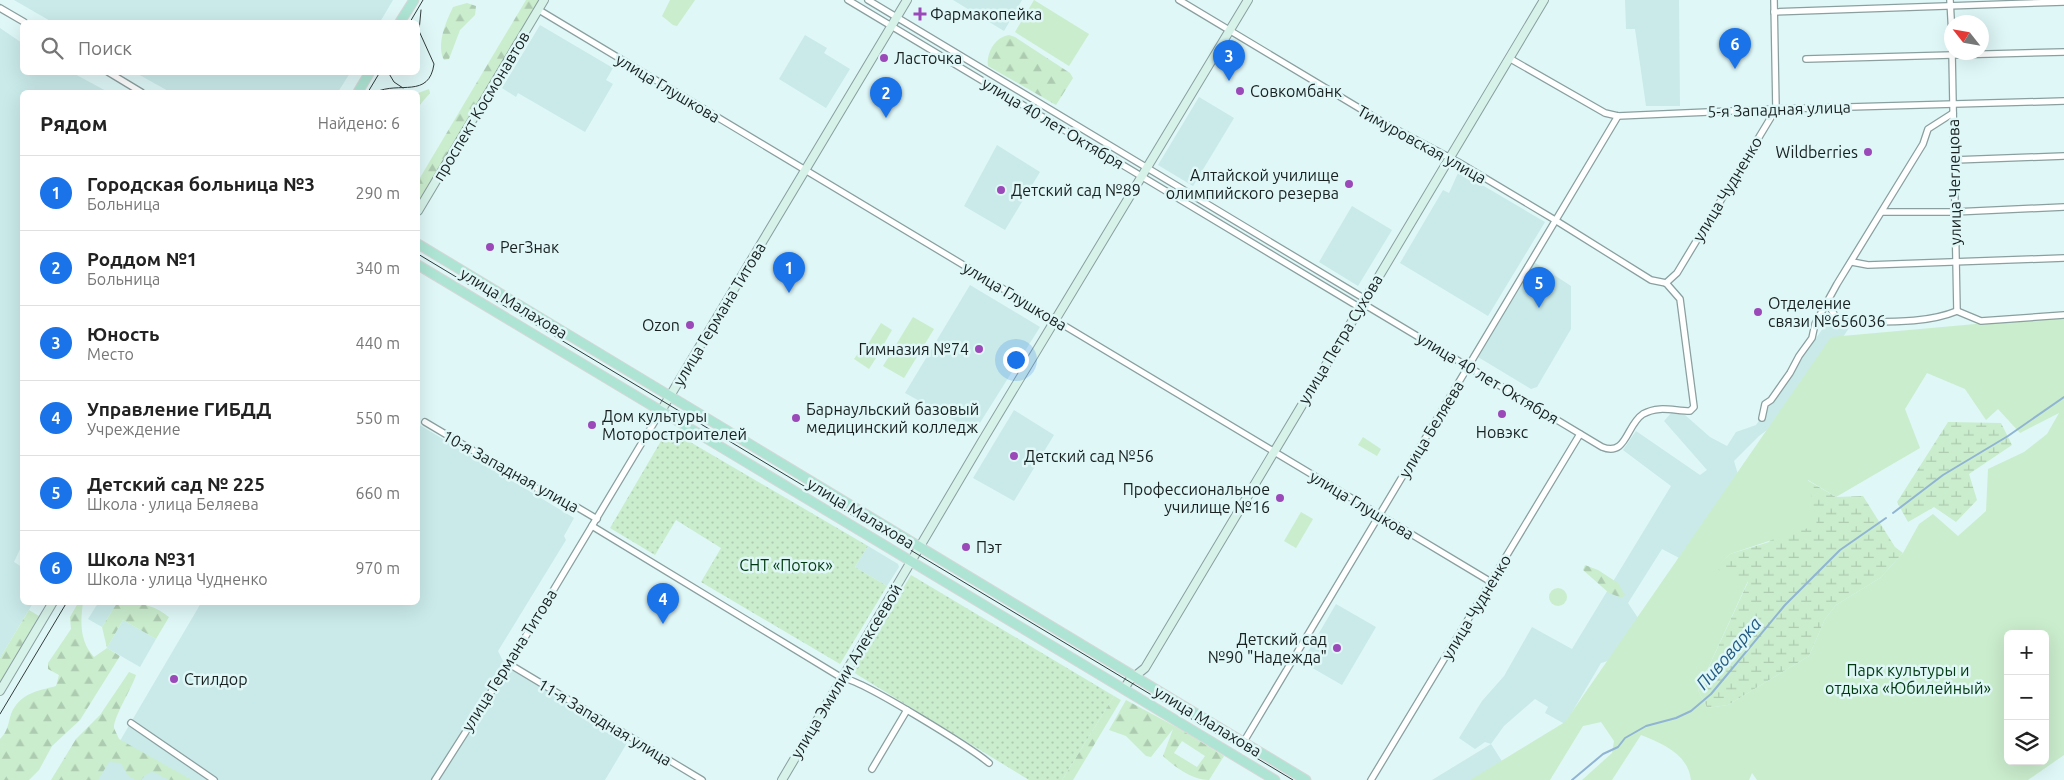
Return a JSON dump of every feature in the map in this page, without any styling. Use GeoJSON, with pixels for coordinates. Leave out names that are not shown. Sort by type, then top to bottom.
{"type":"FeatureCollection","features":[{"type":"Feature","properties":{"kind":"main road"},"geometry":{"type":"LineString","coordinates":[[401,20],[414,0]]}},
{"type":"Feature","properties":{"kind":"main road"},"geometry":{"type":"LineString","coordinates":[[359,90],[368,75]]}},
{"type":"Feature","properties":{"kind":"main road","name":"улица Малахова"},"geometry":{"type":"LineString","coordinates":[[420,245],[1306,780]]}},
{"type":"Feature","properties":{"kind":"main road","name":"улица Малахова"},"geometry":{"type":"LineString","coordinates":[[420,267],[1274,780]]}},
{"type":"Feature","properties":{"kind":"street","name":"проспект Космонавтов"},"geometry":{"type":"LineString","coordinates":[[420,208],[544,0]]}},
{"type":"Feature","properties":{"kind":"street","name":"улица 40 лет Октября"},"geometry":{"type":"LineString","coordinates":[[848,0],[1602,447],[1615,450],[1620,447],[1643,414],[1668,408],[1690,411],[1694,407],[1680,299],[1666,284]]}},
{"type":"Feature","properties":{"kind":"street","name":"улица 40 лет Октября"},"geometry":{"type":"LineString","coordinates":[[868,0],[1147,167],[1362,303]]}},
{"type":"Feature","properties":{"kind":"street","name":"улица Германа Титова"},"geometry":{"type":"LineString","coordinates":[[435,780],[509,664],[597,519],[907,0]]}},
{"type":"Feature","properties":{"kind":"street","name":"Тимуровская улица"},"geometry":{"type":"LineString","coordinates":[[1180,0],[1392,128],[1449,158],[1556,220],[1651,280],[1666,284]]}},
{"type":"Feature","properties":{"kind":"street"},"geometry":{"type":"LineString","coordinates":[[919,547],[1248,0]]}},
{"type":"Feature","properties":{"kind":"street","name":"улица Петра Сухова"},"geometry":{"type":"LineString","coordinates":[[1124,689],[1134,676],[1145,668],[1544,0]]}},
{"type":"Feature","properties":{"kind":"street"},"geometry":{"type":"LineString","coordinates":[[1774,0],[1776,109]]}},
{"type":"Feature","properties":{"kind":"street"},"geometry":{"type":"LineString","coordinates":[[1774,12],[1950,3],[2064,2]]}},
{"type":"Feature","properties":{"kind":"street"},"geometry":{"type":"LineString","coordinates":[[0,8],[21,20]]}},
{"type":"Feature","properties":{"kind":"street","name":"улица Глушкова"},"geometry":{"type":"LineString","coordinates":[[539,10],[1491,582]]}},
{"type":"Feature","properties":{"kind":"street"},"geometry":{"type":"LineString","coordinates":[[1989,53],[2064,52]]}},
{"type":"Feature","properties":{"kind":"street"},"geometry":{"type":"LineString","coordinates":[[1806,59],[1944,54]]}},
{"type":"Feature","properties":{"kind":"street","name":"5-я Западная улица"},"geometry":{"type":"LineString","coordinates":[[1509,58],[1604,113],[1618,116],[1776,109],[2064,101]]}},
{"type":"Feature","properties":{"kind":"street","name":"улица Чеглецова"},"geometry":{"type":"LineString","coordinates":[[1952,60],[1957,311]]}},
{"type":"Feature","properties":{"kind":"street"},"geometry":{"type":"LineString","coordinates":[[113,75],[138,90]]}},
{"type":"Feature","properties":{"kind":"street","name":"улица Чудненко"},"geometry":{"type":"LineString","coordinates":[[1666,284],[1677,273],[1776,109]]}},
{"type":"Feature","properties":{"kind":"street"},"geometry":{"type":"LineString","coordinates":[[1762,418],[1765,404],[1771,400],[1812,338],[1815,324],[1828,304],[1837,284],[1923,144],[1928,129],[1953,113]]}},
{"type":"Feature","properties":{"kind":"street","name":"улица Беляева"},"geometry":{"type":"LineString","coordinates":[[1243,742],[1618,116]]}},
{"type":"Feature","properties":{"kind":"street"},"geometry":{"type":"LineString","coordinates":[[1954,160],[2064,156]]}},
{"type":"Feature","properties":{"kind":"street"},"geometry":{"type":"LineString","coordinates":[[1882,212],[1954,212],[2064,207]]}},
{"type":"Feature","properties":{"kind":"street"},"geometry":{"type":"LineString","coordinates":[[1852,262],[1868,265],[2064,258]]}},
{"type":"Feature","properties":{"kind":"street"},"geometry":{"type":"LineString","coordinates":[[1828,304],[1837,319],[1843,322],[1909,320],[1957,311],[1981,321],[2064,315]]}},
{"type":"Feature","properties":{"kind":"street","name":"10-я Западная улица"},"geometry":{"type":"LineString","coordinates":[[425,422],[548,495],[575,506],[597,519]]}},
{"type":"Feature","properties":{"kind":"street","name":"улица Чудненко"},"geometry":{"type":"LineString","coordinates":[[1371,780],[1580,434]]}},
{"type":"Feature","properties":{"kind":"street","name":"10-я Западная улица"},"geometry":{"type":"LineString","coordinates":[[592,526],[842,678],[852,680],[907,710],[989,763]]}},
{"type":"Feature","properties":{"kind":"street","name":"улица Эмилии Алексеевой"},"geometry":{"type":"LineString","coordinates":[[782,780],[919,547]]}},
{"type":"Feature","properties":{"kind":"street"},"geometry":{"type":"LineString","coordinates":[[0,691],[51,605]]}},
{"type":"Feature","properties":{"kind":"street","name":"11-я Западная улица"},"geometry":{"type":"LineString","coordinates":[[509,664],[702,780]]}},
{"type":"Feature","properties":{"kind":"street"},"geometry":{"type":"LineString","coordinates":[[872,769],[907,710]]}},
{"type":"Feature","properties":{"kind":"street"},"geometry":{"type":"LineString","coordinates":[[131,723],[214,780]]}},
{"type":"Feature","properties":{"kind":"shaded area"},"geometry":{"type":"Polygon","coordinates":[[[14,0],[393,0],[381,20],[49,20],[14,0]]]}},
{"type":"Feature","properties":{"kind":"shaded area"},"geometry":{"type":"Polygon","coordinates":[[[953,0],[1022,0],[1004,31],[953,0]]]}},
{"type":"Feature","properties":{"kind":"shaded area"},"geometry":{"type":"Polygon","coordinates":[[[1625,0],[1679,0],[1680,106],[1646,106],[1635,29],[1626,29],[1625,0]]]}},
{"type":"Feature","properties":{"kind":"shaded area"},"geometry":{"type":"Polygon","coordinates":[[[540,25],[613,68],[606,80],[613,84],[585,132],[518,93],[516,97],[502,88],[540,25]]]}},
{"type":"Feature","properties":{"kind":"shaded area"},"geometry":{"type":"Polygon","coordinates":[[[0,28],[20,42],[20,75],[77,75],[104,90],[20,90],[20,549],[14,562],[20,566],[20,605],[32,605],[0,658],[0,28]]]}},
{"type":"Feature","properties":{"kind":"shaded area"},"geometry":{"type":"Polygon","coordinates":[[[805,35],[827,48],[824,53],[850,69],[826,108],[779,79],[805,35]]]}},
{"type":"Feature","properties":{"kind":"shaded area"},"geometry":{"type":"Polygon","coordinates":[[[140,75],[349,75],[339,90],[166,90],[140,75]]]}},
{"type":"Feature","properties":{"kind":"shaded area"},"geometry":{"type":"Polygon","coordinates":[[[1199,97],[1234,118],[1193,186],[1158,165],[1199,97]]]}},
{"type":"Feature","properties":{"kind":"shaded area","name":"Детский сад №89"},"geometry":{"type":"Polygon","coordinates":[[[997,145],[1040,172],[1005,230],[964,206],[997,145]]]}},
{"type":"Feature","properties":{"kind":"shaded area"},"geometry":{"type":"Polygon","coordinates":[[[1458,173],[1545,222],[1488,316],[1400,263],[1443,190],[1449,193],[1458,173]]]}},
{"type":"Feature","properties":{"kind":"shaded area"},"geometry":{"type":"Polygon","coordinates":[[[1352,206],[1392,230],[1358,286],[1319,262],[1352,206]]]}},
{"type":"Feature","properties":{"kind":"shaded area"},"geometry":{"type":"Polygon","coordinates":[[[1534,262],[1571,286],[1571,329],[1537,387],[1531,389],[1478,357],[1534,262]]]}},
{"type":"Feature","properties":{"kind":"shaded area","name":"Гимназия №74"},"geometry":{"type":"Polygon","coordinates":[[[970,285],[1040,327],[978,426],[963,425],[905,393],[970,285]]]}},
{"type":"Feature","properties":{"kind":"shaded area"},"geometry":{"type":"Polygon","coordinates":[[[1830,318],[1849,328],[1787,415],[1759,436],[1734,461],[1744,495],[1685,561],[1662,549],[1628,603],[1642,624],[1625,656],[1601,663],[1565,724],[1545,713],[1548,707],[1535,699],[1504,726],[1491,744],[1485,742],[1475,749],[1459,738],[1482,701],[1504,676],[1532,627],[1572,649],[1671,486],[1623,450],[1636,431],[1700,475],[1707,470],[1664,421],[1672,412],[1685,415],[1710,437],[1727,446],[1736,432],[1756,425],[1830,318]]]}},
{"type":"Feature","properties":{"kind":"shaded area","name":"Детский сад №56"},"geometry":{"type":"Polygon","coordinates":[[[1014,410],[1054,435],[1014,501],[973,478],[1014,410]]]}},
{"type":"Feature","properties":{"kind":"shaded area"},"geometry":{"type":"Polygon","coordinates":[[[420,425],[574,518],[564,536],[566,540],[498,651],[503,661],[630,738],[605,780],[97,780],[200,605],[420,605],[420,425]]]}},
{"type":"Feature","properties":{"kind":"shaded area"},"geometry":{"type":"Polygon","coordinates":[[[868,546],[898,564],[899,567],[887,586],[855,567],[868,546]]]}},
{"type":"Feature","properties":{"kind":"shaded area","name":"Детский сад №90 \"Надежда\""},"geometry":{"type":"Polygon","coordinates":[[[1336,604],[1376,627],[1342,685],[1302,662],[1336,604]]]}},
{"type":"Feature","properties":{"kind":"shaded area"},"geometry":{"type":"Polygon","coordinates":[[[97,605],[116,605],[102,627],[88,619],[97,605]]]}},
{"type":"Feature","properties":{"kind":"shaded area"},"geometry":{"type":"Polygon","coordinates":[[[123,620],[156,639],[140,667],[107,648],[123,620]]]}},
{"type":"Feature","properties":{"kind":"shaded area"},"geometry":{"type":"Polygon","coordinates":[[[1491,744],[1514,780],[1432,780],[1491,744]]]}},
{"type":"Feature","properties":{"kind":"green space"},"geometry":{"type":"Polygon","coordinates":[[[526,0],[539,0],[420,199],[420,178],[526,0]]]}},
{"type":"Feature","properties":{"kind":"green space"},"geometry":{"type":"Polygon","coordinates":[[[670,0],[695,0],[677,26],[662,16],[670,0]]]}},
{"type":"Feature","properties":{"kind":"green space"},"geometry":{"type":"Polygon","coordinates":[[[1034,0],[1089,34],[1069,66],[1015,32],[1034,0]]]}},
{"type":"Feature","properties":{"kind":"green space"},"geometry":{"type":"Polygon","coordinates":[[[467,3],[476,6],[475,15],[460,30],[449,59],[444,60],[441,40],[448,19],[453,7],[467,3]]]}},
{"type":"Feature","properties":{"kind":"green space"},"geometry":{"type":"Polygon","coordinates":[[[1009,35],[1070,73],[1073,78],[1056,105],[988,66],[988,56],[992,46],[1004,36],[1009,35]]]}},
{"type":"Feature","properties":{"kind":"green space"},"geometry":{"type":"Polygon","coordinates":[[[429,89],[430,93],[420,105],[420,92],[429,89]]]}},
{"type":"Feature","properties":{"kind":"green space","name":"Парк культуры и отдыха «Юбилейный»"},"geometry":{"type":"Polygon","coordinates":[[[2064,316],[2064,755],[2028,780],[1757,780],[1752,773],[1749,780],[1691,780],[1689,771],[1680,757],[1666,746],[1641,735],[1612,780],[1582,780],[1612,753],[1614,741],[1601,722],[1583,726],[1550,780],[1470,780],[1565,722],[1831,337],[2064,316]],[[1927,373],[1905,409],[1920,448],[1836,497],[1808,480],[1817,525],[1730,554],[1716,569],[1748,581],[1698,690],[1707,708],[1728,705],[1809,656],[1825,619],[1836,605],[1880,578],[1903,553],[1919,524],[1933,514],[1958,536],[1986,511],[1988,469],[2024,452],[2047,434],[2059,413],[2020,433],[1998,409],[1986,420],[1965,389],[1927,373]]]}},
{"type":"Feature","properties":{"kind":"green space"},"geometry":{"type":"Polygon","coordinates":[[[913,317],[934,329],[904,378],[883,366],[913,317]]]}},
{"type":"Feature","properties":{"kind":"green space"},"geometry":{"type":"Polygon","coordinates":[[[881,323],[892,330],[880,351],[868,344],[881,323]]]}},
{"type":"Feature","properties":{"kind":"green space"},"geometry":{"type":"Polygon","coordinates":[[[861,349],[876,358],[869,369],[854,359],[861,349]]]}},
{"type":"Feature","properties":{"kind":"green space"},"geometry":{"type":"Polygon","coordinates":[[[1948,422],[2001,423],[2012,445],[1969,474],[1977,500],[1956,522],[1934,507],[1908,522],[1897,502],[1948,422]]]}},
{"type":"Feature","properties":{"kind":"green space","name":"СНТ «Поток»"},"geometry":{"type":"Polygon","coordinates":[[[668,429],[868,546],[855,567],[887,586],[840,664],[701,582],[721,548],[676,520],[655,555],[610,528],[668,429]]]}},
{"type":"Feature","properties":{"kind":"green space"},"geometry":{"type":"Polygon","coordinates":[[[1363,437],[1381,449],[1377,456],[1358,445],[1363,437]]]}},
{"type":"Feature","properties":{"kind":"green space"},"geometry":{"type":"Polygon","coordinates":[[[1807,480],[1836,497],[1863,496],[1895,547],[1903,553],[1880,578],[1836,605],[1825,619],[1809,656],[1728,705],[1707,708],[1698,690],[1748,582],[1715,569],[1730,554],[1769,542],[1807,480]]]}},
{"type":"Feature","properties":{"kind":"green space"},"geometry":{"type":"Polygon","coordinates":[[[1301,512],[1313,519],[1296,548],[1284,541],[1301,512]]]}},
{"type":"Feature","properties":{"kind":"green space"},"geometry":{"type":"Polygon","coordinates":[[[1585,565],[1598,570],[1618,583],[1625,595],[1622,598],[1609,593],[1583,570],[1585,565]]]}},
{"type":"Feature","properties":{"kind":"green space"},"geometry":{"type":"Polygon","coordinates":[[[911,575],[1114,696],[1062,780],[1029,780],[853,672],[911,575]]]}},
{"type":"Feature","properties":{"kind":"green space"},"geometry":{"type":"Polygon","coordinates":[[[1558,588],[1564,591],[1567,597],[1564,603],[1558,606],[1552,603],[1549,597],[1552,591],[1558,588]]]}},
{"type":"Feature","properties":{"kind":"green space"},"geometry":{"type":"Polygon","coordinates":[[[77,605],[83,605],[82,632],[89,651],[94,657],[107,648],[120,656],[80,720],[52,746],[39,770],[29,780],[0,780],[0,739],[19,701],[30,694],[56,686],[59,675],[48,669],[48,663],[71,629],[70,617],[77,605]]]}},
{"type":"Feature","properties":{"kind":"green space"},"geometry":{"type":"Polygon","coordinates":[[[116,605],[144,605],[157,609],[169,617],[156,639],[123,620],[107,648],[102,627],[116,605]]]}},
{"type":"Feature","properties":{"kind":"green space"},"geometry":{"type":"Polygon","coordinates":[[[29,610],[39,616],[0,682],[0,658],[29,610]]]}},
{"type":"Feature","properties":{"kind":"green space"},"geometry":{"type":"Polygon","coordinates":[[[129,672],[136,675],[114,723],[119,739],[192,780],[171,780],[153,772],[145,775],[141,780],[137,780],[128,775],[121,763],[109,762],[98,780],[51,780],[76,739],[100,715],[129,672]]]}},
{"type":"Feature","properties":{"kind":"green space"},"geometry":{"type":"Polygon","coordinates":[[[1114,696],[1121,700],[1073,780],[1062,780],[1114,696]]]}},
{"type":"Feature","properties":{"kind":"green space"},"geometry":{"type":"Polygon","coordinates":[[[1126,700],[1180,729],[1224,756],[1209,780],[1196,778],[1184,772],[1163,756],[1173,729],[1151,757],[1146,756],[1126,736],[1109,730],[1126,700]],[[1182,741],[1174,753],[1197,767],[1205,756],[1182,741]]]}},
{"type":"Feature","properties":{"kind":"waterway","name":"Пивоварка"},"geometry":{"type":"LineString","coordinates":[[1893,513],[1943,475],[2008,436],[2064,397]]}},
{"type":"Feature","properties":{"kind":"waterway","name":"Пивоварка"},"geometry":{"type":"LineString","coordinates":[[1572,780],[1603,754],[1618,747],[1625,738],[1646,726],[1676,718],[1691,711],[1711,694],[1785,605],[1840,550],[1886,518]]}},
{"type":"Feature","properties":{"kind":"tram line"},"geometry":{"type":"LineString","coordinates":[[411,20],[423,0]]}},
{"type":"Feature","properties":{"kind":"tram line"},"geometry":{"type":"LineString","coordinates":[[420,20],[421,10]]}},
{"type":"Feature","properties":{"kind":"tram line"},"geometry":{"type":"LineString","coordinates":[[382,90],[420,85],[426,82],[431,75],[434,64],[420,33]]}},
{"type":"Feature","properties":{"kind":"tram line"},"geometry":{"type":"LineString","coordinates":[[369,90],[378,75]]}},
{"type":"Feature","properties":{"kind":"tram line"},"geometry":{"type":"LineString","coordinates":[[390,75],[394,82],[403,88]]}},
{"type":"Feature","properties":{"kind":"tram line"},"geometry":{"type":"LineString","coordinates":[[420,255],[1293,780]]}},
{"type":"Feature","properties":{"kind":"tram line"},"geometry":{"type":"LineString","coordinates":[[0,714],[65,605]]}},
{"type":"Feature","properties":{"kind":"place","name":"Фармакопейка"},"geometry":{"type":"Point","coordinates":[920,14]}},
{"type":"Feature","properties":{"kind":"place","name":"Ласточка"},"geometry":{"type":"Point","coordinates":[884,58]}},
{"type":"Feature","properties":{"kind":"place","name":"Школа №31"},"geometry":{"type":"Point","coordinates":[1735,69]}},
{"type":"Feature","properties":{"kind":"place","name":"Юность"},"geometry":{"type":"Point","coordinates":[1229,81]}},
{"type":"Feature","properties":{"kind":"place","name":"Совкомбанк"},"geometry":{"type":"Point","coordinates":[1240,91]}},
{"type":"Feature","properties":{"kind":"place","name":"Роддом №1"},"geometry":{"type":"Point","coordinates":[886,118]}},
{"type":"Feature","properties":{"kind":"place","name":"Wildberries"},"geometry":{"type":"Point","coordinates":[1868,152]}},
{"type":"Feature","properties":{"kind":"place","name":"Алтайской училище олимпийского резерва"},"geometry":{"type":"Point","coordinates":[1349,184]}},
{"type":"Feature","properties":{"kind":"place","name":"Детский сад №89"},"geometry":{"type":"Point","coordinates":[1001,190]}},
{"type":"Feature","properties":{"kind":"place","name":"РегЗнак"},"geometry":{"type":"Point","coordinates":[490,247]}},
{"type":"Feature","properties":{"kind":"place","name":"Городская больница №3"},"geometry":{"type":"Point","coordinates":[789,293]}},
{"type":"Feature","properties":{"kind":"place","name":"Детский сад № 225"},"geometry":{"type":"Point","coordinates":[1539,308]}},
{"type":"Feature","properties":{"kind":"place","name":"Отделение связи №656036"},"geometry":{"type":"Point","coordinates":[1758,312]}},
{"type":"Feature","properties":{"kind":"place","name":"Ozon"},"geometry":{"type":"Point","coordinates":[690,325]}},
{"type":"Feature","properties":{"kind":"place","name":"Гимназия №74"},"geometry":{"type":"Point","coordinates":[979,349]}},
{"type":"Feature","properties":{"kind":"place","name":"Новэкс"},"geometry":{"type":"Point","coordinates":[1502,414]}},
{"type":"Feature","properties":{"kind":"place","name":"Барнаульский базовый медицинский колледж"},"geometry":{"type":"Point","coordinates":[796,418]}},
{"type":"Feature","properties":{"kind":"place","name":"Дом культуры Моторостроителей"},"geometry":{"type":"Point","coordinates":[592,425]}},
{"type":"Feature","properties":{"kind":"place","name":"Детский сад №56"},"geometry":{"type":"Point","coordinates":[1014,456]}},
{"type":"Feature","properties":{"kind":"place","name":"Профессиональное училище №16"},"geometry":{"type":"Point","coordinates":[1280,498]}},
{"type":"Feature","properties":{"kind":"place","name":"Пэт"},"geometry":{"type":"Point","coordinates":[966,547]}},
{"type":"Feature","properties":{"kind":"place","name":"Управление ГИБДД"},"geometry":{"type":"Point","coordinates":[663,624]}},
{"type":"Feature","properties":{"kind":"place","name":"Детский сад №90 \"Надежда\""},"geometry":{"type":"Point","coordinates":[1337,648]}},
{"type":"Feature","properties":{"kind":"place","name":"Стилдор"},"geometry":{"type":"Point","coordinates":[174,679]}}]}
